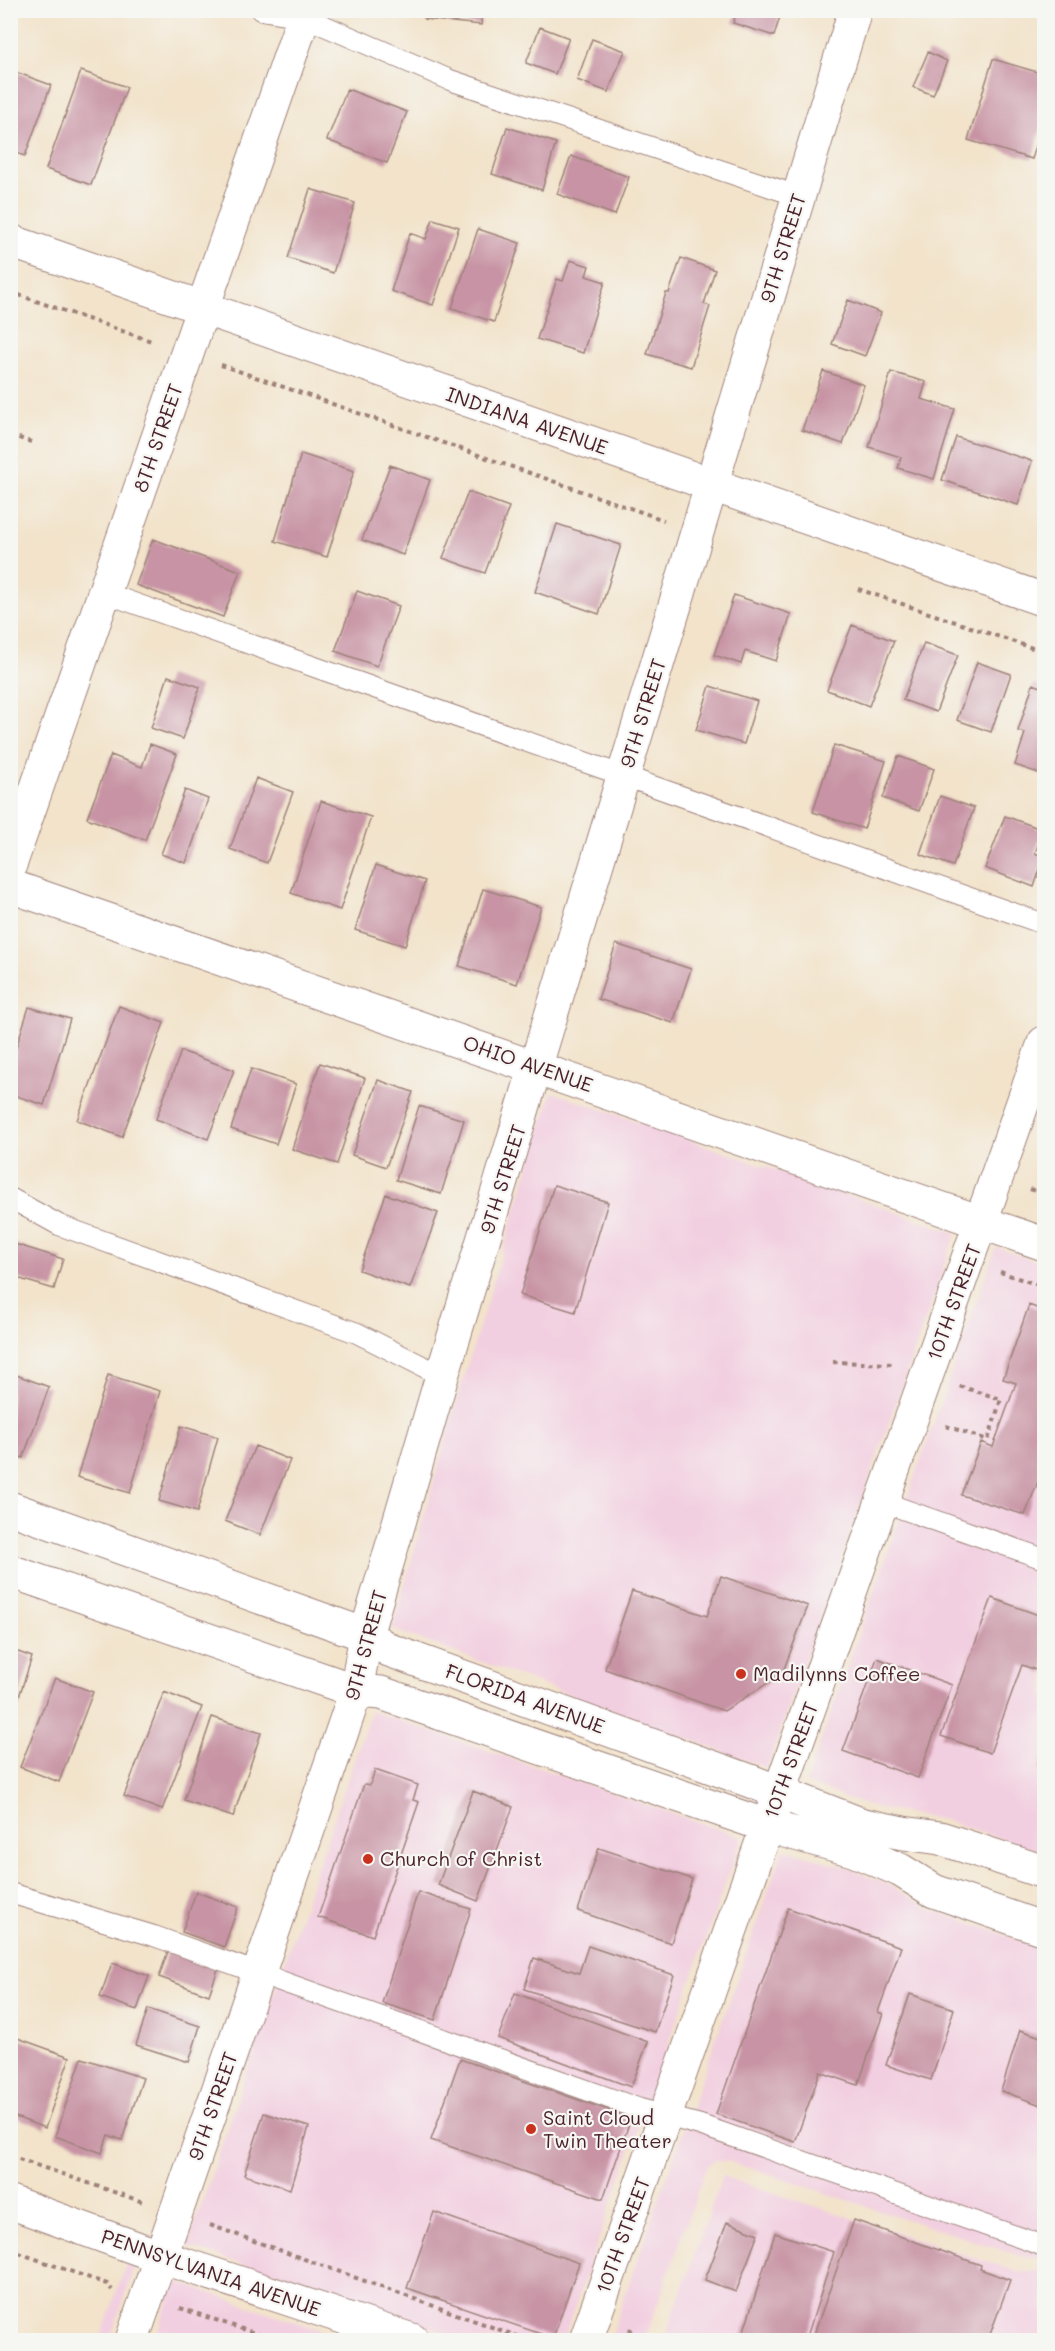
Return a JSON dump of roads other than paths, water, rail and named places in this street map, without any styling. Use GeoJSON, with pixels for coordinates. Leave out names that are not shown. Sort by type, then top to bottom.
{"type":"FeatureCollection","features":[{"type":"Feature","properties":{"kind":"street","name":"9TH STREET"},"geometry":{"type":"LineString","coordinates":[[132,2340],[356,1691],[366,1635],[442,1376],[855,10]]}},
{"type":"Feature","properties":{"kind":"street","name":"8TH STREET"},"geometry":{"type":"LineString","coordinates":[[10,865],[305,14]]}},
{"type":"Feature","properties":{"kind":"street","name":"INDIANA AVENUE"},"geometry":{"type":"LineString","coordinates":[[10,241],[1044,600]]}},
{"type":"Feature","properties":{"kind":"street","name":"OHIO AVENUE"},"geometry":{"type":"LineString","coordinates":[[10,886],[1044,1244]]}},
{"type":"Feature","properties":{"kind":"street","name":"10TH STREET"},"geometry":{"type":"LineString","coordinates":[[586,2340],[983,1223],[1044,1043]]}},
{"type":"Feature","properties":{"kind":"street","name":"FLORIDA AVENUE"},"geometry":{"type":"LineString","coordinates":[[10,1509],[366,1635],[389,1650],[863,1824],[940,1838],[1044,1872]]}},
{"type":"Feature","properties":{"kind":"street","name":"FLORIDA AVENUE"},"geometry":{"type":"LineString","coordinates":[[10,1571],[356,1691],[381,1693],[767,1826],[853,1850],[900,1870],[934,1891],[1044,1929]]}},
{"type":"Feature","properties":{"kind":"street","name":"PENNSYLVANIA AVENUE"},"geometry":{"type":"LineString","coordinates":[[10,2202],[161,2257],[412,2340]]}},
{"type":"Feature","properties":{"kind":"lane"},"geometry":{"type":"LineString","coordinates":[[261,10],[305,14],[450,80],[798,196]]}},
{"type":"Feature","properties":{"kind":"lane"},"geometry":{"type":"LineString","coordinates":[[105,594],[1044,924]]}},
{"type":"Feature","properties":{"kind":"lane"},"geometry":{"type":"LineString","coordinates":[[10,1198],[59,1225],[357,1333],[442,1376]]}},
{"type":"Feature","properties":{"kind":"lane"},"geometry":{"type":"LineString","coordinates":[[883,1502],[1044,1559]]}},
{"type":"Feature","properties":{"kind":"lane"},"geometry":{"type":"LineString","coordinates":[[10,1893],[154,1936],[640,2109],[666,2115],[1044,2246]]}},
{"type":"Feature","properties":{"kind":"place","name":"Madilynns Coffee"},"geometry":{"type":"Point","coordinates":[741,1674]}},
{"type":"Feature","properties":{"kind":"place","name":"Church of Christ"},"geometry":{"type":"Point","coordinates":[368,1859]}},
{"type":"Feature","properties":{"kind":"place","name":"Saint Cloud Twin Theater"},"geometry":{"type":"Point","coordinates":[531,2129]}}]}
